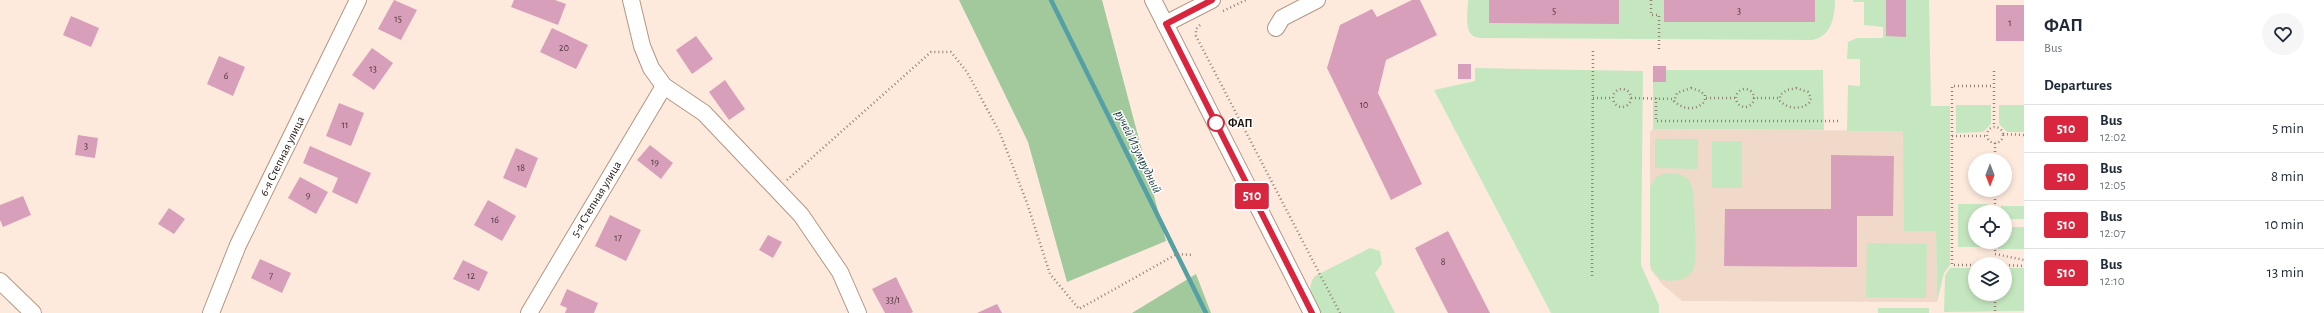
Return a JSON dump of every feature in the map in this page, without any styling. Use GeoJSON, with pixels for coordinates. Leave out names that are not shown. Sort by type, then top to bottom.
{"type":"FeatureCollection","features":[{"type":"Feature","properties":{"kind":"street","name":"6-я Степная улица"},"geometry":{"type":"LineString","coordinates":[[211,313],[238,245],[358,0]]}},
{"type":"Feature","properties":{"kind":"street"},"geometry":{"type":"LineString","coordinates":[[631,0],[642,46],[651,68],[664,86],[704,113],[777,188],[801,215],[840,272],[858,313]]}},
{"type":"Feature","properties":{"kind":"street"},"geometry":{"type":"LineString","coordinates":[[1153,0],[1312,313]]}},
{"type":"Feature","properties":{"kind":"street"},"geometry":{"type":"LineString","coordinates":[[1276,28],[1282,18],[1317,0]]}},
{"type":"Feature","properties":{"kind":"street"},"geometry":{"type":"LineString","coordinates":[[1166,24],[1216,6]]}},
{"type":"Feature","properties":{"kind":"street","name":"5-я Степная улица"},"geometry":{"type":"LineString","coordinates":[[529,313],[664,86]]}},
{"type":"Feature","properties":{"kind":"street"},"geometry":{"type":"LineString","coordinates":[[0,281],[33,313]]}},
{"type":"Feature","properties":{"kind":"path"},"geometry":{"type":"LineString","coordinates":[[1216,6],[1246,0]]}},
{"type":"Feature","properties":{"kind":"path"},"geometry":{"type":"LineString","coordinates":[[1651,0],[1651,15],[1659,15],[1660,48]]}},
{"type":"Feature","properties":{"kind":"path"},"geometry":{"type":"LineString","coordinates":[[1201,24],[1196,29],[1196,36],[1340,313]]}},
{"type":"Feature","properties":{"kind":"path"},"geometry":{"type":"LineString","coordinates":[[1592,276],[1593,48]]}},
{"type":"Feature","properties":{"kind":"path"},"geometry":{"type":"LineString","coordinates":[[777,188],[931,52],[951,52],[967,72],[1000,133],[1027,203],[1050,274],[1079,309],[1177,254],[1192,255]]}},
{"type":"Feature","properties":{"kind":"path"},"geometry":{"type":"LineString","coordinates":[[1994,71],[1994,127]]}},
{"type":"Feature","properties":{"kind":"path"},"geometry":{"type":"LineString","coordinates":[[1968,265],[1952,265],[1952,86],[1994,86]]}},
{"type":"Feature","properties":{"kind":"path"},"geometry":{"type":"LineString","coordinates":[[1622,88],[1627,90],[1631,98],[1629,104],[1623,107],[1614,104],[1612,98],[1616,90],[1622,88]]}},
{"type":"Feature","properties":{"kind":"path"},"geometry":{"type":"LineString","coordinates":[[1674,99],[1681,90],[1691,88],[1700,90],[1706,98]]}},
{"type":"Feature","properties":{"kind":"path"},"geometry":{"type":"LineString","coordinates":[[1753,98],[1779,98],[1787,90],[1796,88],[1808,92],[1811,98],[1806,105],[1797,108],[1783,104],[1779,98]]}},
{"type":"Feature","properties":{"kind":"path"},"geometry":{"type":"LineString","coordinates":[[1746,90],[1751,93],[1753,98],[1750,105],[1745,107],[1738,103],[1736,98],[1740,91],[1746,90]]}},
{"type":"Feature","properties":{"kind":"path"},"geometry":{"type":"LineString","coordinates":[[1593,98],[1612,98]]}},
{"type":"Feature","properties":{"kind":"path"},"geometry":{"type":"LineString","coordinates":[[1631,98],[1674,99],[1681,106],[1691,108],[1701,105],[1706,98]]}},
{"type":"Feature","properties":{"kind":"path"},"geometry":{"type":"LineString","coordinates":[[1656,98],[1656,121],[1840,121]]}},
{"type":"Feature","properties":{"kind":"path"},"geometry":{"type":"LineString","coordinates":[[1706,98],[1736,98]]}},
{"type":"Feature","properties":{"kind":"path"},"geometry":{"type":"LineString","coordinates":[[1994,127],[1999,128],[2003,134],[2002,140],[1995,143],[1989,141],[1987,136],[1990,128],[1994,127]]}},
{"type":"Feature","properties":{"kind":"path"},"geometry":{"type":"LineString","coordinates":[[2003,134],[2024,134]]}},
{"type":"Feature","properties":{"kind":"path"},"geometry":{"type":"LineString","coordinates":[[1952,136],[1987,136]]}},
{"type":"Feature","properties":{"kind":"path"},"geometry":{"type":"LineString","coordinates":[[1995,143],[1995,153]]}},
{"type":"Feature","properties":{"kind":"path"},"geometry":{"type":"LineString","coordinates":[[1995,249],[1995,254],[2024,260]]}},
{"type":"Feature","properties":{"kind":"path"},"geometry":{"type":"LineString","coordinates":[[2012,265],[2024,266]]}},
{"type":"Feature","properties":{"kind":"path"},"geometry":{"type":"LineString","coordinates":[[1995,301],[1995,313]]}},
{"type":"Feature","properties":{"kind":"shaded area"},"geometry":{"type":"Polygon","coordinates":[[[1653,129],[1935,131],[1937,302],[1682,301],[1662,284],[1651,270],[1650,132],[1653,129]]]}},
{"type":"Feature","properties":{"kind":"green space"},"geometry":{"type":"Polygon","coordinates":[[[959,0],[1102,0],[1166,241],[1067,282],[1028,142],[959,0]]]}},
{"type":"Feature","properties":{"kind":"green space"},"geometry":{"type":"Polygon","coordinates":[[[1468,0],[1835,0],[1833,20],[1827,31],[1818,38],[1811,40],[1480,38],[1474,37],[1468,29],[1468,0]]]}},
{"type":"Feature","properties":{"kind":"green space"},"geometry":{"type":"Polygon","coordinates":[[[1853,0],[1929,0],[1931,106],[1950,106],[1950,265],[1944,273],[1937,302],[1936,231],[1904,231],[1903,131],[1847,131],[1848,85],[1860,86],[1860,59],[1847,59],[1848,42],[1857,38],[1883,38],[1883,27],[1864,25],[1864,2],[1853,2],[1853,0]]]}},
{"type":"Feature","properties":{"kind":"green space"},"geometry":{"type":"Polygon","coordinates":[[[1475,68],[1643,71],[1641,265],[1659,305],[1659,313],[1551,313],[1434,90],[1475,81],[1475,68]]]}},
{"type":"Feature","properties":{"kind":"green space"},"geometry":{"type":"Polygon","coordinates":[[[1666,70],[1823,70],[1824,130],[1653,129],[1653,82],[1666,82],[1666,70]]]}},
{"type":"Feature","properties":{"kind":"green space"},"geometry":{"type":"Polygon","coordinates":[[[1956,105],[1991,105],[1991,124],[1983,132],[1956,133],[1956,105]]]}},
{"type":"Feature","properties":{"kind":"green space"},"geometry":{"type":"Polygon","coordinates":[[[1999,105],[2024,105],[2024,132],[2007,132],[1999,124],[1999,105]]]}},
{"type":"Feature","properties":{"kind":"green space"},"geometry":{"type":"Polygon","coordinates":[[[1655,139],[1698,139],[1698,169],[1655,168],[1655,139]]]}},
{"type":"Feature","properties":{"kind":"green space"},"geometry":{"type":"Polygon","coordinates":[[[1712,141],[1742,141],[1742,188],[1712,188],[1712,141]]]}},
{"type":"Feature","properties":{"kind":"green space"},"geometry":{"type":"Polygon","coordinates":[[[1667,173],[1684,176],[1690,182],[1693,191],[1695,221],[1696,246],[1692,272],[1685,278],[1673,281],[1660,279],[1652,270],[1650,264],[1650,187],[1656,177],[1667,173]]]}},
{"type":"Feature","properties":{"kind":"green space"},"geometry":{"type":"Polygon","coordinates":[[[1958,204],[1988,204],[1968,205],[1968,247],[1958,247],[1958,204]]]}},
{"type":"Feature","properties":{"kind":"green space"},"geometry":{"type":"Polygon","coordinates":[[[2012,206],[2024,206],[2024,219],[2012,219],[2012,206]]]}},
{"type":"Feature","properties":{"kind":"green space"},"geometry":{"type":"Polygon","coordinates":[[[2012,227],[2024,227],[2024,249],[2012,249],[2012,227]]]}},
{"type":"Feature","properties":{"kind":"green space"},"geometry":{"type":"Polygon","coordinates":[[[1867,243],[1927,244],[1926,298],[1866,297],[1867,243]]]}},
{"type":"Feature","properties":{"kind":"green space"},"geometry":{"type":"Polygon","coordinates":[[[1370,248],[1380,251],[1382,264],[1375,273],[1395,313],[1318,313],[1310,294],[1312,280],[1315,276],[1370,248]]]}},
{"type":"Feature","properties":{"kind":"green space"},"geometry":{"type":"Polygon","coordinates":[[[1950,268],[1968,268],[1968,301],[2012,301],[2012,268],[2024,268],[2024,311],[1944,312],[1945,276],[1950,268]]]}},
{"type":"Feature","properties":{"kind":"green space"},"geometry":{"type":"Polygon","coordinates":[[[1196,274],[1211,313],[1132,313],[1196,274]]]}},
{"type":"Feature","properties":{"kind":"green space"},"geometry":{"type":"Polygon","coordinates":[[[1878,308],[1929,308],[1929,313],[1878,313],[1878,308]]]}},
{"type":"Feature","properties":{"kind":"building"},"geometry":{"type":"Polygon","coordinates":[[[394,0],[417,10],[401,40],[378,29],[394,0]]]}},
{"type":"Feature","properties":{"kind":"building"},"geometry":{"type":"Polygon","coordinates":[[[514,0],[555,0],[566,4],[558,25],[511,7],[514,0]]]}},
{"type":"Feature","properties":{"kind":"building"},"geometry":{"type":"Polygon","coordinates":[[[1412,0],[1420,0],[1437,35],[1386,60],[1378,93],[1422,184],[1391,200],[1327,68],[1340,25],[1372,9],[1377,17],[1412,0]]]}},
{"type":"Feature","properties":{"kind":"building"},"geometry":{"type":"Polygon","coordinates":[[[1489,0],[1619,0],[1619,24],[1489,23],[1489,0]]]}},
{"type":"Feature","properties":{"kind":"building"},"geometry":{"type":"Polygon","coordinates":[[[1664,0],[1815,0],[1815,22],[1664,22],[1664,0]]]}},
{"type":"Feature","properties":{"kind":"building"},"geometry":{"type":"Polygon","coordinates":[[[1886,0],[1906,0],[1906,37],[1886,36],[1886,0]]]}},
{"type":"Feature","properties":{"kind":"building"},"geometry":{"type":"Polygon","coordinates":[[[1996,5],[2024,5],[2024,41],[1996,41],[1996,5]]]}},
{"type":"Feature","properties":{"kind":"building"},"geometry":{"type":"Polygon","coordinates":[[[71,16],[99,28],[91,47],[63,35],[71,16]]]}},
{"type":"Feature","properties":{"kind":"building"},"geometry":{"type":"Polygon","coordinates":[[[552,28],[588,45],[576,69],[540,52],[552,28]]]}},
{"type":"Feature","properties":{"kind":"building"},"geometry":{"type":"Polygon","coordinates":[[[696,36],[713,59],[692,74],[676,50],[696,36]]]}},
{"type":"Feature","properties":{"kind":"building"},"geometry":{"type":"Polygon","coordinates":[[[372,48],[393,63],[374,90],[352,75],[372,48]]]}},
{"type":"Feature","properties":{"kind":"building"},"geometry":{"type":"Polygon","coordinates":[[[219,56],[245,67],[233,96],[207,84],[219,56]]]}},
{"type":"Feature","properties":{"kind":"building"},"geometry":{"type":"Polygon","coordinates":[[[1458,64],[1471,64],[1471,79],[1458,79],[1458,64]]]}},
{"type":"Feature","properties":{"kind":"building"},"geometry":{"type":"Polygon","coordinates":[[[1653,66],[1666,66],[1666,82],[1653,82],[1653,66]]]}},
{"type":"Feature","properties":{"kind":"building"},"geometry":{"type":"Polygon","coordinates":[[[725,80],[745,109],[729,120],[709,92],[725,80]]]}},
{"type":"Feature","properties":{"kind":"building"},"geometry":{"type":"Polygon","coordinates":[[[339,103],[364,113],[351,146],[326,136],[339,103]]]}},
{"type":"Feature","properties":{"kind":"building"},"geometry":{"type":"Polygon","coordinates":[[[78,135],[98,138],[95,158],[75,155],[78,135]]]}},
{"type":"Feature","properties":{"kind":"building"},"geometry":{"type":"Polygon","coordinates":[[[650,145],[673,163],[661,179],[637,160],[650,145]]]}},
{"type":"Feature","properties":{"kind":"building"},"geometry":{"type":"Polygon","coordinates":[[[310,146],[371,173],[357,204],[332,192],[338,178],[303,163],[310,146]]]}},
{"type":"Feature","properties":{"kind":"building"},"geometry":{"type":"Polygon","coordinates":[[[516,148],[538,158],[526,188],[503,178],[516,148]]]}},
{"type":"Feature","properties":{"kind":"building"},"geometry":{"type":"Polygon","coordinates":[[[1831,155],[1894,156],[1893,216],[1857,216],[1857,267],[1724,266],[1725,209],[1831,209],[1831,155]]]}},
{"type":"Feature","properties":{"kind":"building"},"geometry":{"type":"Polygon","coordinates":[[[300,177],[328,192],[316,214],[288,198],[300,177]]]}},
{"type":"Feature","properties":{"kind":"building"},"geometry":{"type":"Polygon","coordinates":[[[23,196],[31,215],[3,227],[0,220],[0,205],[23,196]]]}},
{"type":"Feature","properties":{"kind":"building"},"geometry":{"type":"Polygon","coordinates":[[[488,200],[516,216],[502,241],[474,225],[488,200]]]}},
{"type":"Feature","properties":{"kind":"building"},"geometry":{"type":"Polygon","coordinates":[[[169,208],[185,219],[174,234],[158,224],[169,208]]]}},
{"type":"Feature","properties":{"kind":"building"},"geometry":{"type":"Polygon","coordinates":[[[610,215],[641,230],[626,261],[595,246],[610,215]]]}},
{"type":"Feature","properties":{"kind":"building"},"geometry":{"type":"Polygon","coordinates":[[[1448,231],[1490,313],[1448,313],[1429,276],[1415,248],[1448,231]]]}},
{"type":"Feature","properties":{"kind":"building"},"geometry":{"type":"Polygon","coordinates":[[[768,235],[782,242],[773,258],[759,250],[768,235]]]}},
{"type":"Feature","properties":{"kind":"building"},"geometry":{"type":"Polygon","coordinates":[[[260,259],[291,273],[282,293],[251,278],[260,259]]]}},
{"type":"Feature","properties":{"kind":"building"},"geometry":{"type":"Polygon","coordinates":[[[463,260],[488,272],[479,291],[453,279],[463,260]]]}},
{"type":"Feature","properties":{"kind":"building"},"geometry":{"type":"Polygon","coordinates":[[[896,277],[913,312],[911,313],[885,313],[872,289],[896,277]]]}},
{"type":"Feature","properties":{"kind":"building"},"geometry":{"type":"Polygon","coordinates":[[[567,289],[598,303],[594,313],[565,313],[567,308],[560,305],[567,289]]]}},
{"type":"Feature","properties":{"kind":"building"},"geometry":{"type":"Polygon","coordinates":[[[997,304],[1002,313],[977,313],[997,304]]]}},
{"type":"Feature","properties":{"kind":"waterway","name":"ручей Изумрудный"},"geometry":{"type":"LineString","coordinates":[[1051,0],[1206,313]]}},
{"type":"Feature","properties":{"kind":"bus line","name":"510"},"geometry":{"type":"LineString","coordinates":[[1212,0],[1166,24],[1312,313]]}},
{"type":"Feature","properties":{"kind":"place","name":"ФАП"},"geometry":{"type":"Point","coordinates":[1216,123]}}]}
